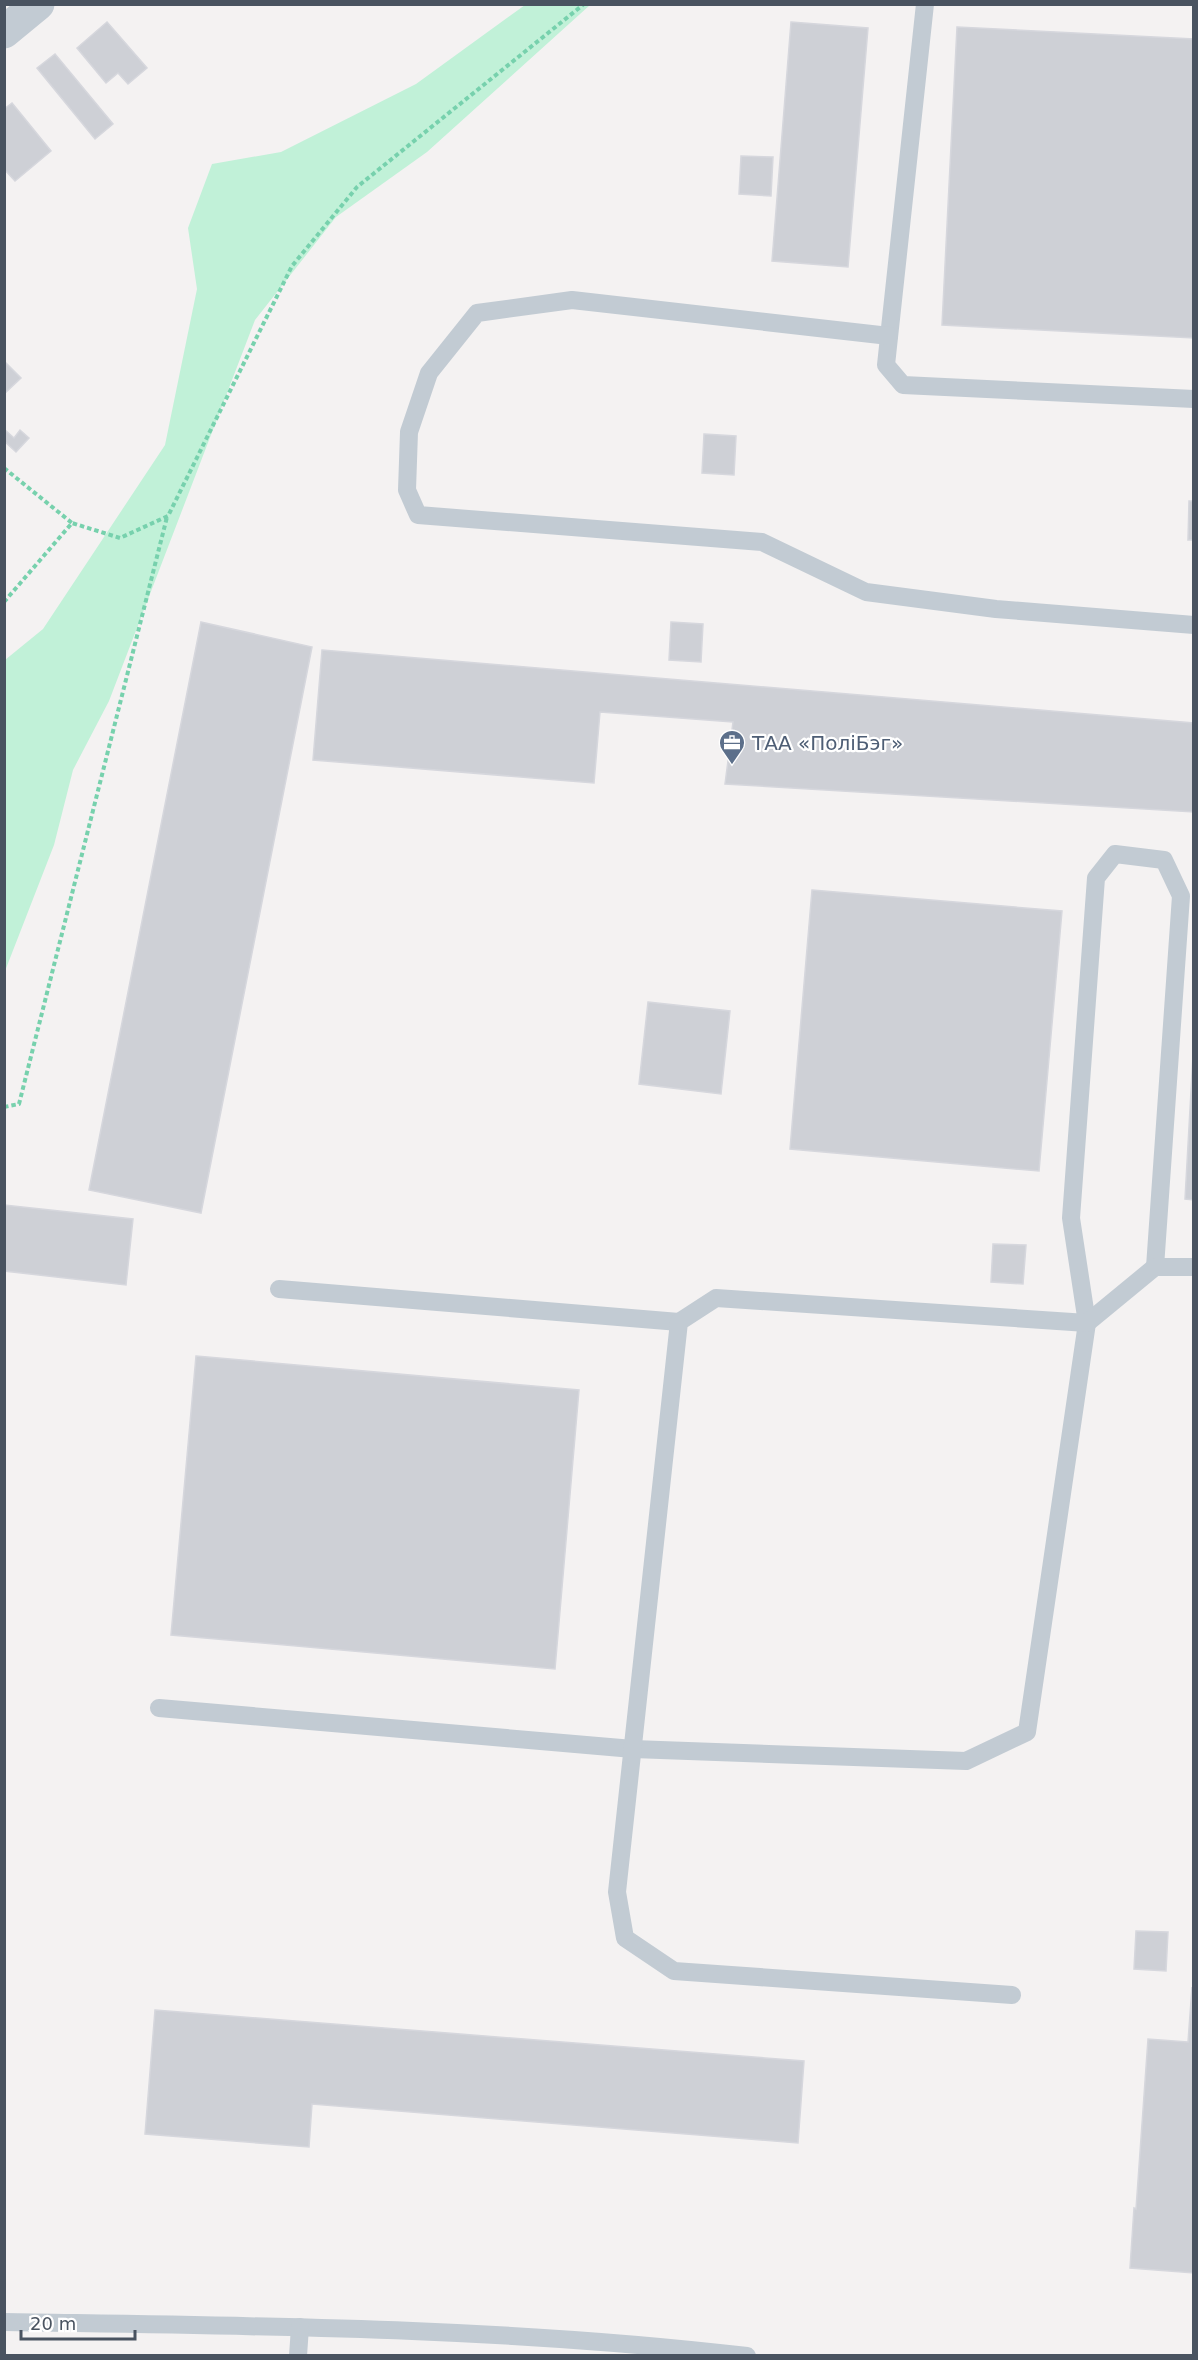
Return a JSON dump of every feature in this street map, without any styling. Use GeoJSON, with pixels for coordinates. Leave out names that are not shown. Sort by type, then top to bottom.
{"type":"FeatureCollection","features":[{"type":"Feature","properties":{"kind":"street"},"geometry":{"type":"LineString","coordinates":[[4,32],[38,4]]}},
{"type":"Feature","properties":{"kind":"lane"},"geometry":{"type":"LineString","coordinates":[[925,4],[886,365],[903,385],[1194,399]]}},
{"type":"Feature","properties":{"kind":"lane"},"geometry":{"type":"LineString","coordinates":[[889,336],[572,300],[477,313],[429,373],[409,432],[407,490],[418,515],[762,542],[866,592],[996,609],[1194,626]]}},
{"type":"Feature","properties":{"kind":"lane"},"geometry":{"type":"LineString","coordinates":[[159,1708],[633,1749],[966,1761],[1027,1732],[1087,1323],[1071,1218],[1096,878],[1115,855],[1164,860],[1181,896],[1155,1267]]}},
{"type":"Feature","properties":{"kind":"lane"},"geometry":{"type":"LineString","coordinates":[[279,1289],[679,1322],[716,1298],[1087,1323],[1155,1267],[1194,1267]]}},
{"type":"Feature","properties":{"kind":"lane"},"geometry":{"type":"LineString","coordinates":[[679,1322],[617,1892],[625,1938],[674,1971],[1012,1995]]}},
{"type":"Feature","properties":{"kind":"lane"},"geometry":{"type":"LineString","coordinates":[[4,2322],[300,2327],[652,2345],[747,2355]]}},
{"type":"Feature","properties":{"kind":"lane"},"geometry":{"type":"LineString","coordinates":[[298,2355],[300,2327]]}},
{"type":"Feature","properties":{"kind":"path"},"geometry":{"type":"LineString","coordinates":[[4,1107],[19,1104],[168,516],[292,266],[357,187],[584,4]]}},
{"type":"Feature","properties":{"kind":"path"},"geometry":{"type":"LineString","coordinates":[[4,468],[72,523],[120,538],[168,516]]}},
{"type":"Feature","properties":{"kind":"path"},"geometry":{"type":"LineString","coordinates":[[4,602],[72,523]]}},
{"type":"Feature","properties":{"kind":"green space"},"geometry":{"type":"Polygon","coordinates":[[[525,5],[590,5],[427,152],[336,217],[255,320],[109,701],[73,770],[54,845],[5,971],[5,660],[43,629],[165,445],[197,289],[188,228],[212,164],[281,152],[416,84],[525,5]]]}},
{"type":"Feature","properties":{"kind":"building"},"geometry":{"type":"Polygon","coordinates":[[[107,22],[147,68],[128,84],[118,73],[106,83],[77,48],[107,22]]]}},
{"type":"Feature","properties":{"kind":"building"},"geometry":{"type":"Polygon","coordinates":[[[791,22],[868,28],[848,267],[772,261],[791,22]]]}},
{"type":"Feature","properties":{"kind":"building"},"geometry":{"type":"Polygon","coordinates":[[[957,27],[1194,39],[1194,338],[942,325],[957,27]]]}},
{"type":"Feature","properties":{"kind":"building"},"geometry":{"type":"Polygon","coordinates":[[[55,54],[113,124],[95,139],[37,68],[55,54]]]}},
{"type":"Feature","properties":{"kind":"building"},"geometry":{"type":"Polygon","coordinates":[[[12,103],[51,151],[15,181],[4,169],[4,109],[12,103]]]}},
{"type":"Feature","properties":{"kind":"building"},"geometry":{"type":"Polygon","coordinates":[[[741,156],[773,157],[771,196],[739,194],[741,156]]]}},
{"type":"Feature","properties":{"kind":"building"},"geometry":{"type":"Polygon","coordinates":[[[4,361],[21,378],[4,394],[4,361]]]}},
{"type":"Feature","properties":{"kind":"building"},"geometry":{"type":"Polygon","coordinates":[[[4,429],[14,438],[20,430],[29,438],[16,452],[4,441],[4,429]]]}},
{"type":"Feature","properties":{"kind":"building"},"geometry":{"type":"Polygon","coordinates":[[[704,434],[736,436],[734,475],[702,473],[704,434]]]}},
{"type":"Feature","properties":{"kind":"building"},"geometry":{"type":"Polygon","coordinates":[[[1189,501],[1194,501],[1194,540],[1188,540],[1189,501]]]}},
{"type":"Feature","properties":{"kind":"building"},"geometry":{"type":"Polygon","coordinates":[[[201,622],[312,647],[201,1213],[89,1190],[201,622]]]}},
{"type":"Feature","properties":{"kind":"building"},"geometry":{"type":"Polygon","coordinates":[[[671,622],[703,624],[701,662],[669,660],[671,622]]]}},
{"type":"Feature","properties":{"kind":"building"},"geometry":{"type":"Polygon","coordinates":[[[322,650],[1194,723],[1194,812],[725,784],[733,722],[600,712],[594,783],[313,760],[322,650]]]}},
{"type":"Feature","properties":{"kind":"building"},"geometry":{"type":"Polygon","coordinates":[[[812,890],[1062,911],[1039,1171],[790,1149],[812,890]]]}},
{"type":"Feature","properties":{"kind":"building"},"geometry":{"type":"Polygon","coordinates":[[[648,1002],[730,1011],[721,1094],[639,1084],[648,1002]]]}},
{"type":"Feature","properties":{"kind":"building"},"geometry":{"type":"Polygon","coordinates":[[[1194,1037],[1194,1200],[1185,1199],[1194,1037]]]}},
{"type":"Feature","properties":{"kind":"building"},"geometry":{"type":"Polygon","coordinates":[[[4,1205],[133,1219],[126,1285],[4,1271],[4,1205]]]}},
{"type":"Feature","properties":{"kind":"building"},"geometry":{"type":"Polygon","coordinates":[[[993,1244],[1026,1245],[1023,1284],[991,1282],[993,1244]]]}},
{"type":"Feature","properties":{"kind":"building"},"geometry":{"type":"Polygon","coordinates":[[[196,1356],[579,1390],[555,1669],[171,1635],[196,1356]]]}},
{"type":"Feature","properties":{"kind":"building"},"geometry":{"type":"Polygon","coordinates":[[[1136,1931],[1168,1932],[1166,1971],[1134,1969],[1136,1931]]]}},
{"type":"Feature","properties":{"kind":"building"},"geometry":{"type":"Polygon","coordinates":[[[1192,1987],[1194,2273],[1130,2268],[1148,2039],[1188,2042],[1192,1987]]]}},
{"type":"Feature","properties":{"kind":"building"},"geometry":{"type":"Polygon","coordinates":[[[155,2010],[804,2061],[798,2143],[312,2104],[309,2147],[145,2134],[155,2010]]]}},
{"type":"Feature","properties":{"kind":"place","name":"ТАА «ПоліБэг»"},"geometry":{"type":"Point","coordinates":[732,766]}}]}
